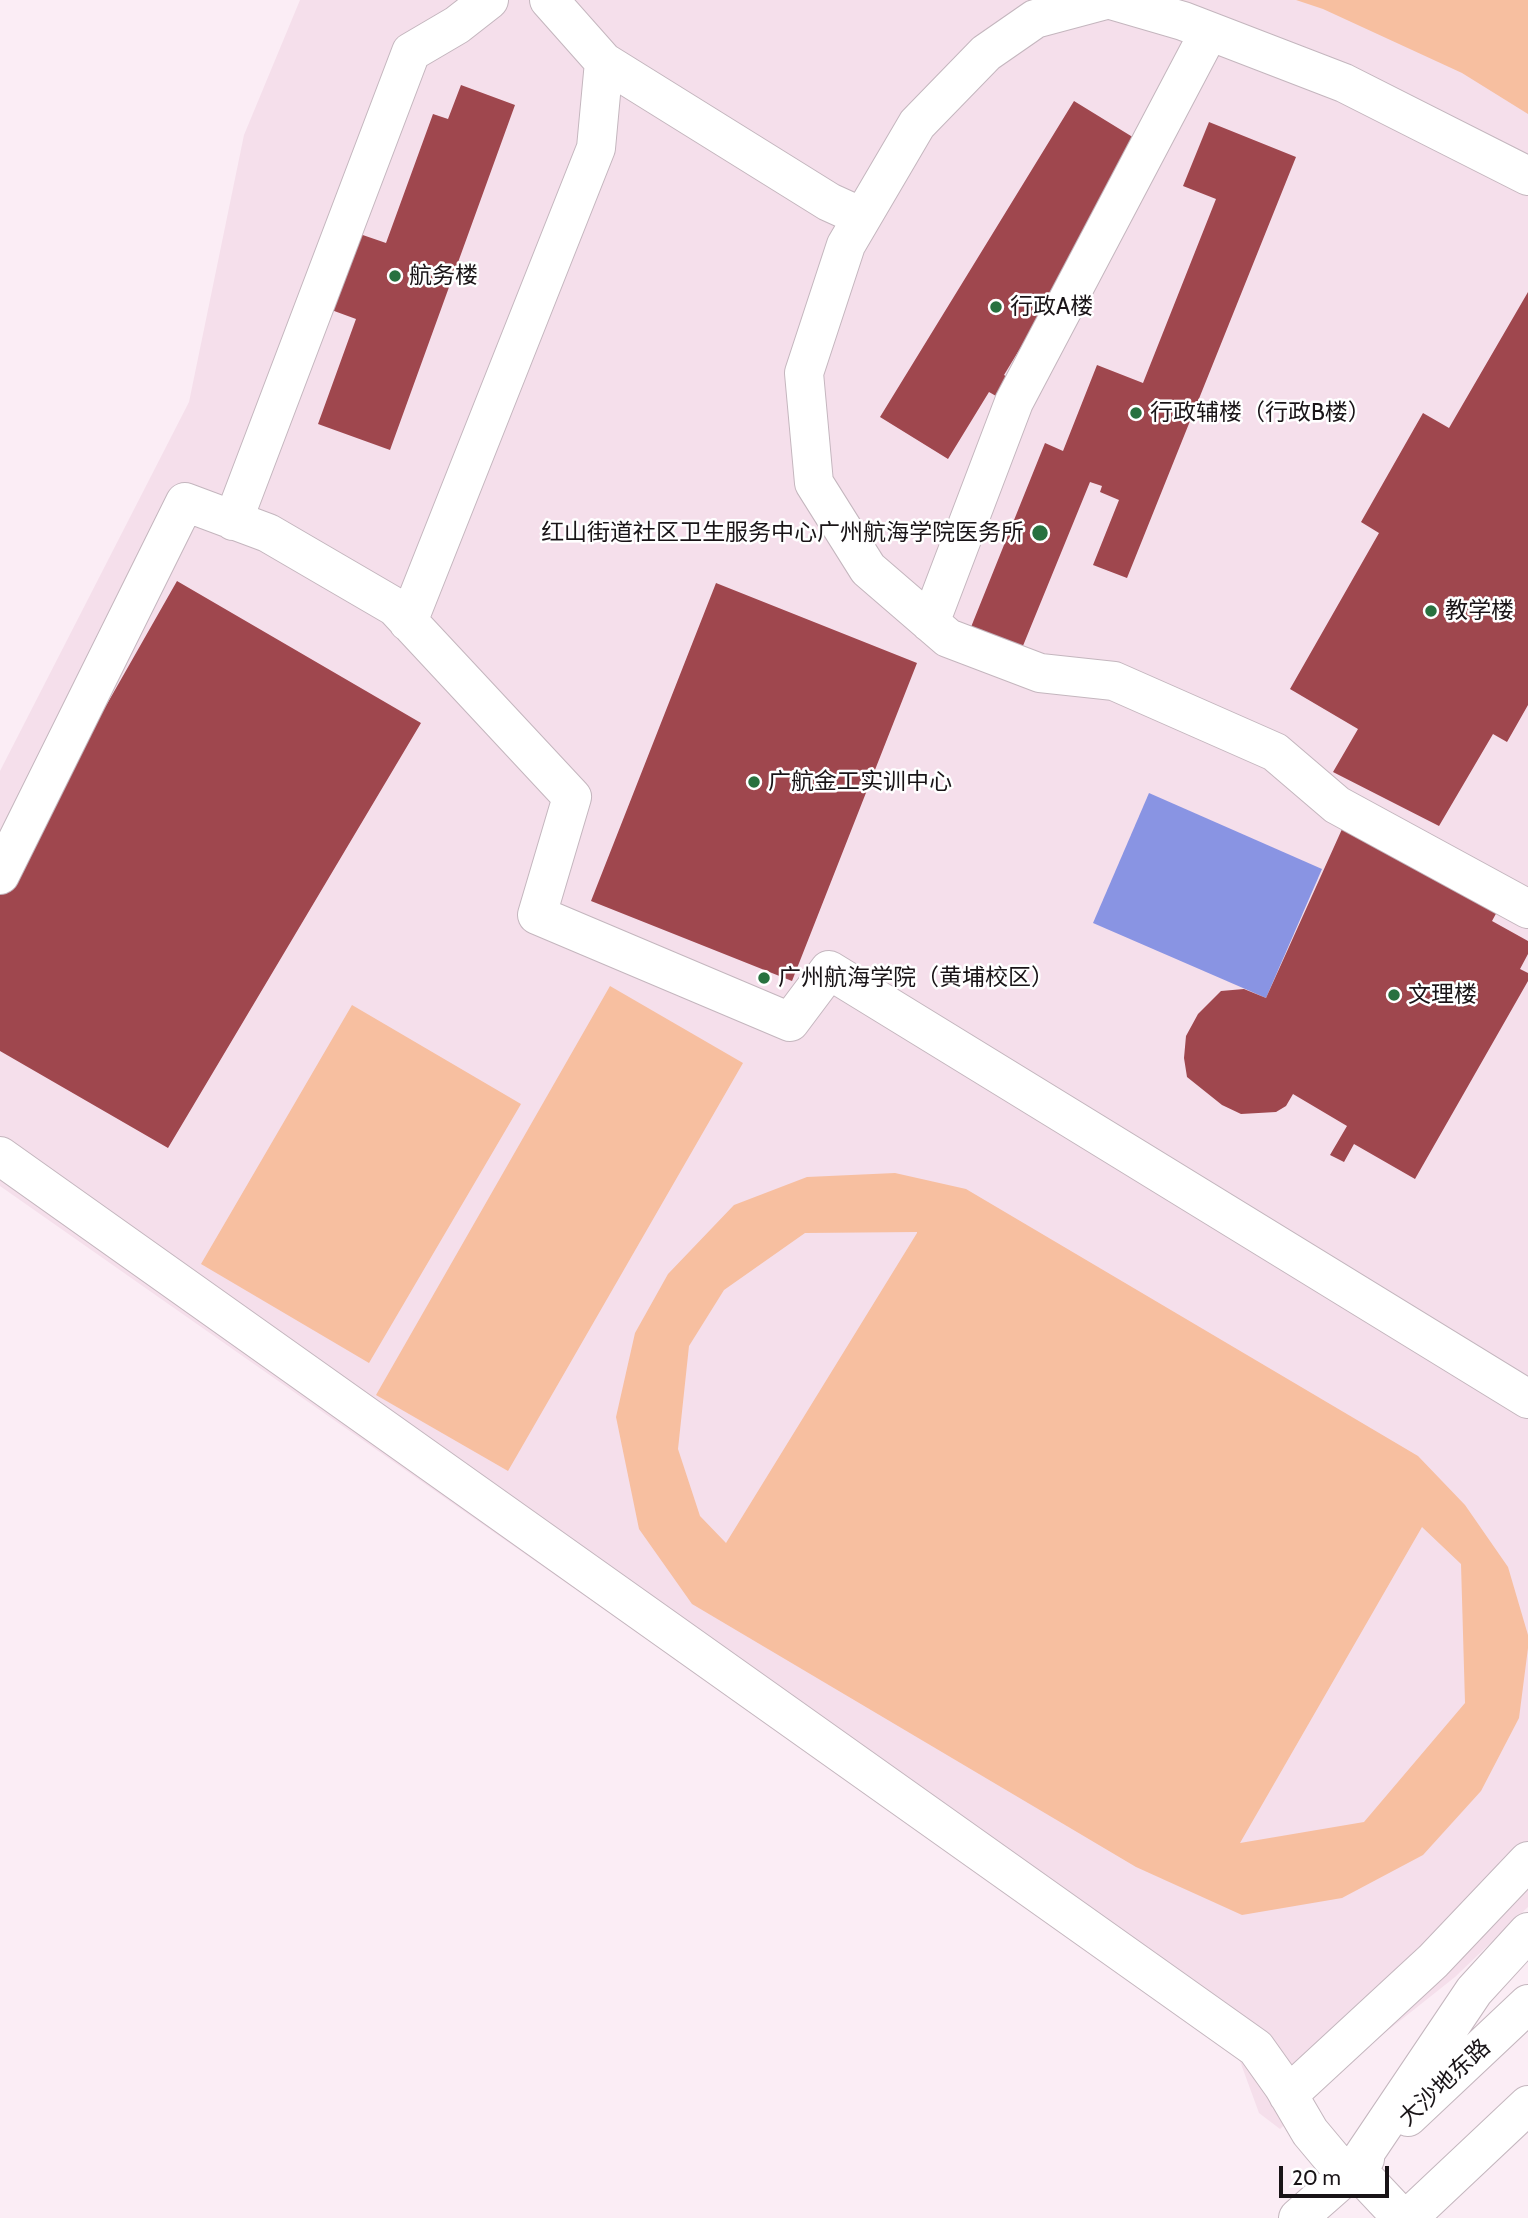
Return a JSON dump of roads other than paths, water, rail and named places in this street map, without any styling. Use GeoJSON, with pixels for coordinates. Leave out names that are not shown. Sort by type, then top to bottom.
{"type":"FeatureCollection","features":[{"type":"Feature","properties":{"kind":"street"},"geometry":{"type":"LineString","coordinates":[[233,521],[411,52],[457,25],[489,0]]}},
{"type":"Feature","properties":{"kind":"street"},"geometry":{"type":"LineString","coordinates":[[549,0],[604,62],[829,202],[862,218]]}},
{"type":"Feature","properties":{"kind":"street"},"geometry":{"type":"LineString","coordinates":[[1106,0],[1035,19],[986,53],[917,124],[846,245],[804,373],[814,483],[868,569],[948,638],[1040,673],[1114,681],[1275,752],[1337,805],[1528,909]]}},
{"type":"Feature","properties":{"kind":"street"},"geometry":{"type":"LineString","coordinates":[[1111,0],[1209,32],[1344,83],[1528,176]]}},
{"type":"Feature","properties":{"kind":"street"},"geometry":{"type":"LineString","coordinates":[[930,623],[1014,402],[1209,32]]}},
{"type":"Feature","properties":{"kind":"street"},"geometry":{"type":"LineString","coordinates":[[408,622],[596,148],[604,62]]}},
{"type":"Feature","properties":{"kind":"street"},"geometry":{"type":"LineString","coordinates":[[0,875],[185,502],[268,533],[395,607],[572,797],[537,915],[790,1023],[829,970],[1528,1399]]}},
{"type":"Feature","properties":{"kind":"street"},"geometry":{"type":"LineString","coordinates":[[0,1156],[1256,2048],[1310,2132],[1402,2218]]}},
{"type":"Feature","properties":{"kind":"street"},"geometry":{"type":"LineString","coordinates":[[1288,2095],[1433,1961],[1528,1861]]}},
{"type":"Feature","properties":{"kind":"street"},"geometry":{"type":"LineString","coordinates":[[1351,2171],[1474,1991],[1528,1932]]}},
{"type":"Feature","properties":{"kind":"street","name":"大沙地东路"},"geometry":{"type":"LineString","coordinates":[[1298,2218],[1528,2004]]}},
{"type":"Feature","properties":{"kind":"street"},"geometry":{"type":"LineString","coordinates":[[1408,2218],[1528,2105]]}},
{"type":"Feature","properties":{"kind":"water"},"geometry":{"type":"Polygon","coordinates":[[[1149,793],[1322,869],[1266,998],[1093,923],[1149,793]]]}},
{"type":"Feature","properties":{"kind":"place","name":"航务楼"},"geometry":{"type":"Point","coordinates":[395,276]}},
{"type":"Feature","properties":{"kind":"place","name":"行政A楼"},"geometry":{"type":"Point","coordinates":[996,307]}},
{"type":"Feature","properties":{"kind":"place","name":"行政辅楼（行政B楼）"},"geometry":{"type":"Point","coordinates":[1136,413]}},
{"type":"Feature","properties":{"kind":"place","name":"红山街道社区卫生服务中心广州航海学院医务所"},"geometry":{"type":"Point","coordinates":[1040,533]}},
{"type":"Feature","properties":{"kind":"place","name":"教学楼"},"geometry":{"type":"Point","coordinates":[1431,611]}},
{"type":"Feature","properties":{"kind":"place","name":"广航金工实训中心"},"geometry":{"type":"Point","coordinates":[754,782]}},
{"type":"Feature","properties":{"kind":"place","name":"广州航海学院（黄埔校区）"},"geometry":{"type":"Point","coordinates":[764,978]}},
{"type":"Feature","properties":{"kind":"place","name":"文理楼"},"geometry":{"type":"Point","coordinates":[1394,995]}}]}
